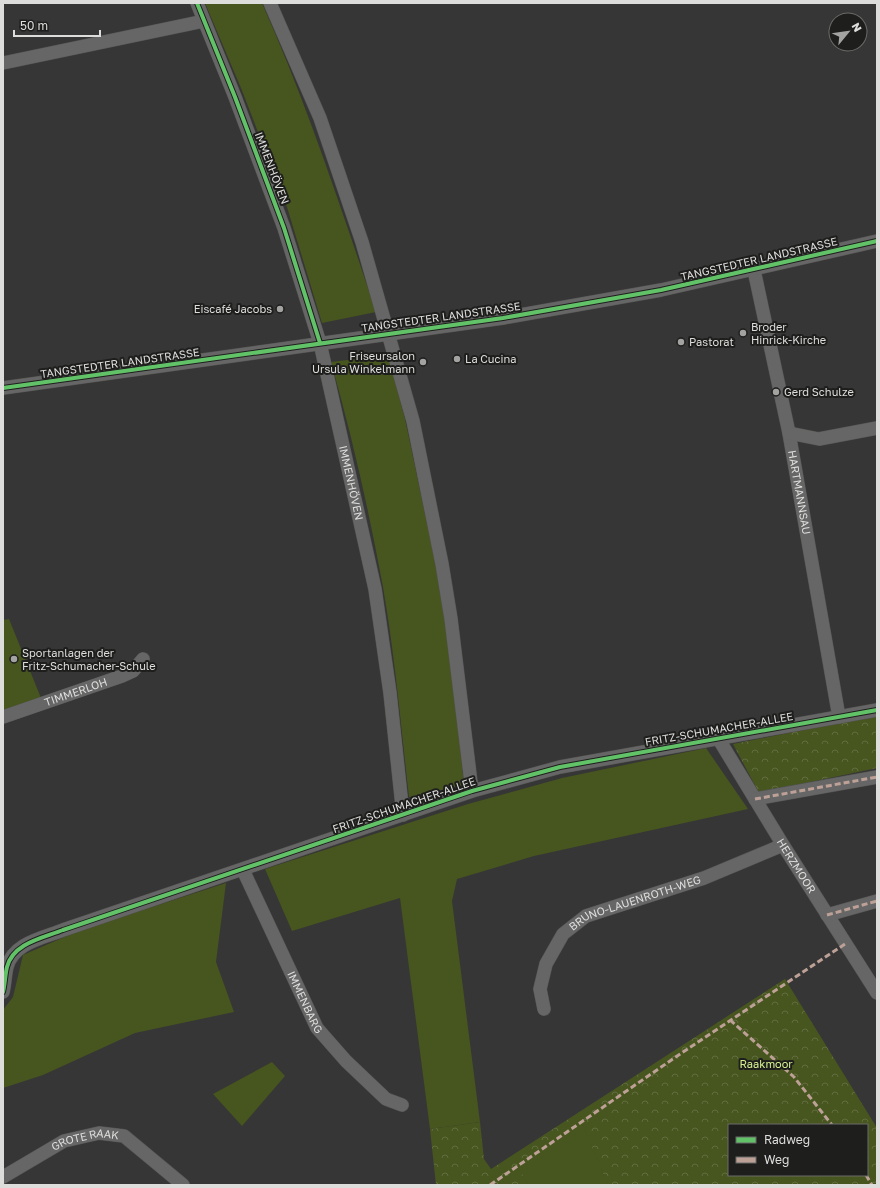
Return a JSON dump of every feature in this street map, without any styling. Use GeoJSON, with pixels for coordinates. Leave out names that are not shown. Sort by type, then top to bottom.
{"type":"FeatureCollection","features":[{"type":"Feature","properties":{"kind":"street","name":"IMMENHÖVEN"},"geometry":{"type":"LineString","coordinates":[[196,3],[284,228],[320,343],[375,589],[390,692],[403,815]]}},
{"type":"Feature","properties":{"kind":"street"},"geometry":{"type":"LineString","coordinates":[[270,3],[320,118],[362,242],[413,421],[442,564],[451,618],[472,791]]}},
{"type":"Feature","properties":{"kind":"street"},"geometry":{"type":"LineString","coordinates":[[3,63],[204,21]]}},
{"type":"Feature","properties":{"kind":"street","name":"TANGSTEDTER LANDSTRASSE"},"geometry":{"type":"LineString","coordinates":[[3,388],[503,318],[661,290],[877,241]]}},
{"type":"Feature","properties":{"kind":"street","name":"HARTMANNSAU"},"geometry":{"type":"LineString","coordinates":[[754,270],[789,433],[839,717]]}},
{"type":"Feature","properties":{"kind":"street"},"geometry":{"type":"LineString","coordinates":[[789,433],[819,439],[877,428]]}},
{"type":"Feature","properties":{"kind":"street","name":"TIMMERLOH"},"geometry":{"type":"LineString","coordinates":[[3,717],[122,676],[133,671],[143,659]]}},
{"type":"Feature","properties":{"kind":"street","name":"FRITZ-SCHUMACHER-ALLEE"},"geometry":{"type":"LineString","coordinates":[[3,992],[5,966],[11,957],[22,946],[63,930],[472,791],[560,767],[877,710]]}},
{"type":"Feature","properties":{"kind":"street","name":"HERZMOOR"},"geometry":{"type":"LineString","coordinates":[[718,738],[783,845],[877,993]]}},
{"type":"Feature","properties":{"kind":"street"},"geometry":{"type":"LineString","coordinates":[[755,799],[877,777]]}},
{"type":"Feature","properties":{"kind":"street","name":"BRUNO-LAUENROTH-WEG"},"geometry":{"type":"LineString","coordinates":[[544,1009],[540,989],[546,964],[562,934],[586,916],[704,878],[783,845]]}},
{"type":"Feature","properties":{"kind":"street","name":"IMMENBARG"},"geometry":{"type":"LineString","coordinates":[[243,870],[317,1028],[346,1061],[386,1099],[402,1105]]}},
{"type":"Feature","properties":{"kind":"street"},"geometry":{"type":"LineString","coordinates":[[827,915],[877,901]]}},
{"type":"Feature","properties":{"kind":"street","name":"GROTE RAAK"},"geometry":{"type":"LineString","coordinates":[[3,1177],[64,1142],[99,1133],[124,1136],[183,1185]]}},
{"type":"Feature","properties":{"kind":"green space"},"geometry":{"type":"Polygon","coordinates":[[[205,3],[262,3],[309,118],[376,312],[322,323],[287,207],[241,88],[205,3]]]}},
{"type":"Feature","properties":{"kind":"green space"},"geometry":{"type":"Polygon","coordinates":[[[388,355],[405,419],[447,618],[464,785],[409,797],[394,665],[383,587],[360,474],[331,362],[388,355]]]}},
{"type":"Feature","properties":{"kind":"green space","name":"Sportanlagen der Fritz-Schumacher-Schule"},"geometry":{"type":"Polygon","coordinates":[[[9,619],[41,698],[3,712],[3,620],[9,619]]]}},
{"type":"Feature","properties":{"kind":"green space"},"geometry":{"type":"Polygon","coordinates":[[[877,715],[877,768],[759,793],[733,744],[877,715]]]}},
{"type":"Feature","properties":{"kind":"green space"},"geometry":{"type":"Polygon","coordinates":[[[706,748],[748,809],[534,856],[457,879],[452,901],[480,1122],[430,1129],[400,898],[292,931],[265,869],[468,804],[562,778],[706,748]]]}},
{"type":"Feature","properties":{"kind":"green space"},"geometry":{"type":"Polygon","coordinates":[[[226,883],[216,962],[234,1012],[135,1033],[43,1075],[3,1088],[3,1010],[13,997],[23,955],[78,931],[226,883]]]}},
{"type":"Feature","properties":{"kind":"green space","name":"Raakmoor"},"geometry":{"type":"Polygon","coordinates":[[[785,979],[877,1128],[877,1185],[436,1185],[430,1129],[480,1122],[484,1159],[491,1169],[785,979]]]}},
{"type":"Feature","properties":{"kind":"green space"},"geometry":{"type":"Polygon","coordinates":[[[272,1062],[285,1076],[242,1126],[213,1094],[272,1062]]]}},
{"type":"Feature","properties":{"kind":"green space"},"geometry":{"type":"Polygon","coordinates":[[[581,1121],[608,1185],[529,1185],[517,1166],[581,1121]]]}},
{"type":"Feature","properties":{"kind":"marked path"},"geometry":{"type":"LineString","coordinates":[[755,799],[877,777]]}},
{"type":"Feature","properties":{"kind":"marked path"},"geometry":{"type":"LineString","coordinates":[[827,915],[877,901]]}},
{"type":"Feature","properties":{"kind":"marked path"},"geometry":{"type":"LineString","coordinates":[[490,1185],[683,1052],[845,944]]}},
{"type":"Feature","properties":{"kind":"marked path"},"geometry":{"type":"LineString","coordinates":[[730,1020],[794,1077],[831,1124]]}},
{"type":"Feature","properties":{"kind":"marked path"},"geometry":{"type":"LineString","coordinates":[[867,1176],[872,1185]]}},
{"type":"Feature","properties":{"kind":"cycle path"},"geometry":{"type":"LineString","coordinates":[[197,3],[235,97],[284,228],[320,343]]}},
{"type":"Feature","properties":{"kind":"cycle path"},"geometry":{"type":"LineString","coordinates":[[3,388],[503,318],[661,290],[877,241]]}},
{"type":"Feature","properties":{"kind":"cycle path"},"geometry":{"type":"LineString","coordinates":[[3,992],[7,967],[10,959],[15,952],[30,942],[472,791],[560,767],[877,710]]}},
{"type":"Feature","properties":{"kind":"place","name":"Eiscafé Jacobs"},"geometry":{"type":"Point","coordinates":[280,309]}},
{"type":"Feature","properties":{"kind":"place","name":"Broder Hinrick-Kirche"},"geometry":{"type":"Point","coordinates":[743,333]}},
{"type":"Feature","properties":{"kind":"place","name":"Pastorat"},"geometry":{"type":"Point","coordinates":[681,342]}},
{"type":"Feature","properties":{"kind":"place","name":"La Cucina"},"geometry":{"type":"Point","coordinates":[457,359]}},
{"type":"Feature","properties":{"kind":"place","name":"Friseursalon Ursula Winkelmann"},"geometry":{"type":"Point","coordinates":[423,362]}},
{"type":"Feature","properties":{"kind":"place","name":"Gerd Schulze"},"geometry":{"type":"Point","coordinates":[776,392]}},
{"type":"Feature","properties":{"kind":"place","name":"Sportanlagen der Fritz-Schumacher-Schule"},"geometry":{"type":"Point","coordinates":[14,659]}}]}
